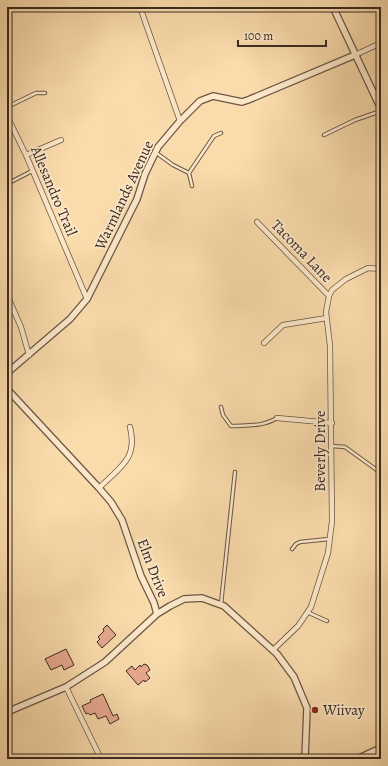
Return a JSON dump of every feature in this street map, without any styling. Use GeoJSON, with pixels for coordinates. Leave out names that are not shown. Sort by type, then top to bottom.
{"type":"FeatureCollection","features":[{"type":"Feature","properties":{"kind":"street"},"geometry":{"type":"LineString","coordinates":[[140,7],[180,121]]}},
{"type":"Feature","properties":{"kind":"street"},"geometry":{"type":"LineString","coordinates":[[333,7],[381,110]]}},
{"type":"Feature","properties":{"kind":"street","name":"Warmlands Avenue"},"geometry":{"type":"LineString","coordinates":[[7,373],[70,319],[87,300],[137,199],[145,174],[155,152],[180,121],[200,101],[213,96],[242,102],[381,43]]}},
{"type":"Feature","properties":{"kind":"street","name":"Allesandro Trail"},"geometry":{"type":"LineString","coordinates":[[7,116],[33,171],[87,300]]}},
{"type":"Feature","properties":{"kind":"street"},"geometry":{"type":"LineString","coordinates":[[26,155],[61,140]]}},
{"type":"Feature","properties":{"kind":"street","name":"Tacoma Lane"},"geometry":{"type":"LineString","coordinates":[[257,222],[329,296]]}},
{"type":"Feature","properties":{"kind":"street"},"geometry":{"type":"LineString","coordinates":[[329,296],[332,290],[346,279],[368,268],[381,269]]}},
{"type":"Feature","properties":{"kind":"street"},"geometry":{"type":"LineString","coordinates":[[7,295],[21,327],[29,355]]}},
{"type":"Feature","properties":{"kind":"street","name":"Beverly Drive"},"geometry":{"type":"LineString","coordinates":[[273,650],[298,626],[311,607],[328,553],[332,521],[330,346],[326,312],[329,296]]}},
{"type":"Feature","properties":{"kind":"street"},"geometry":{"type":"LineString","coordinates":[[264,343],[284,324],[327,318]]}},
{"type":"Feature","properties":{"kind":"street","name":"Elm Drive"},"geometry":{"type":"LineString","coordinates":[[7,389],[111,502],[122,520],[141,576],[154,602],[157,614],[184,599],[202,598],[221,604],[273,650],[284,662],[294,677],[307,708],[305,759]]}},
{"type":"Feature","properties":{"kind":"street"},"geometry":{"type":"LineString","coordinates":[[277,418],[332,423]]}},
{"type":"Feature","properties":{"kind":"street"},"geometry":{"type":"LineString","coordinates":[[99,488],[127,461],[130,455],[133,442],[130,426]]}},
{"type":"Feature","properties":{"kind":"street"},"geometry":{"type":"LineString","coordinates":[[7,712],[66,687],[105,662],[157,614]]}},
{"type":"Feature","properties":{"kind":"street"},"geometry":{"type":"LineString","coordinates":[[66,687],[101,759]]}},
{"type":"Feature","properties":{"kind":"street"},"geometry":{"type":"LineString","coordinates":[[358,759],[371,756],[381,748]]}},
{"type":"Feature","properties":{"kind":"lane"},"geometry":{"type":"LineString","coordinates":[[7,107],[36,93],[44,93]]}},
{"type":"Feature","properties":{"kind":"lane"},"geometry":{"type":"LineString","coordinates":[[324,135],[348,123],[381,110]]}},
{"type":"Feature","properties":{"kind":"lane"},"geometry":{"type":"LineString","coordinates":[[192,186],[189,173],[214,136],[221,133]]}},
{"type":"Feature","properties":{"kind":"lane"},"geometry":{"type":"LineString","coordinates":[[155,152],[173,165],[189,173]]}},
{"type":"Feature","properties":{"kind":"lane"},"geometry":{"type":"LineString","coordinates":[[7,184],[33,171]]}},
{"type":"Feature","properties":{"kind":"lane"},"geometry":{"type":"LineString","coordinates":[[221,407],[223,415],[231,426],[257,425],[268,423],[277,418]]}},
{"type":"Feature","properties":{"kind":"lane"},"geometry":{"type":"LineString","coordinates":[[332,446],[345,447],[381,473]]}},
{"type":"Feature","properties":{"kind":"lane"},"geometry":{"type":"LineString","coordinates":[[221,604],[235,472]]}},
{"type":"Feature","properties":{"kind":"lane"},"geometry":{"type":"LineString","coordinates":[[292,549],[300,542],[330,539]]}},
{"type":"Feature","properties":{"kind":"lane"},"geometry":{"type":"LineString","coordinates":[[307,612],[327,621]]}},
{"type":"Feature","properties":{"kind":"building"},"geometry":{"type":"Polygon","coordinates":[[[107,625],[116,635],[102,648],[97,642],[100,639],[98,637],[107,625]]]}},
{"type":"Feature","properties":{"kind":"building"},"geometry":{"type":"Polygon","coordinates":[[[66,649],[74,665],[64,670],[62,665],[51,670],[45,659],[66,649]]]}},
{"type":"Feature","properties":{"kind":"building"},"geometry":{"type":"Polygon","coordinates":[[[144,664],[147,665],[150,670],[146,673],[150,678],[145,682],[144,680],[138,685],[126,671],[132,666],[135,670],[140,665],[141,667],[144,664]]]}},
{"type":"Feature","properties":{"kind":"building"},"geometry":{"type":"Polygon","coordinates":[[[103,694],[113,716],[117,714],[119,719],[110,724],[106,716],[98,719],[95,713],[90,715],[88,713],[86,714],[82,706],[91,702],[90,700],[103,694]]]}},
{"type":"Feature","properties":{"kind":"place","name":"Wiivay"},"geometry":{"type":"Point","coordinates":[315,710]}}]}
